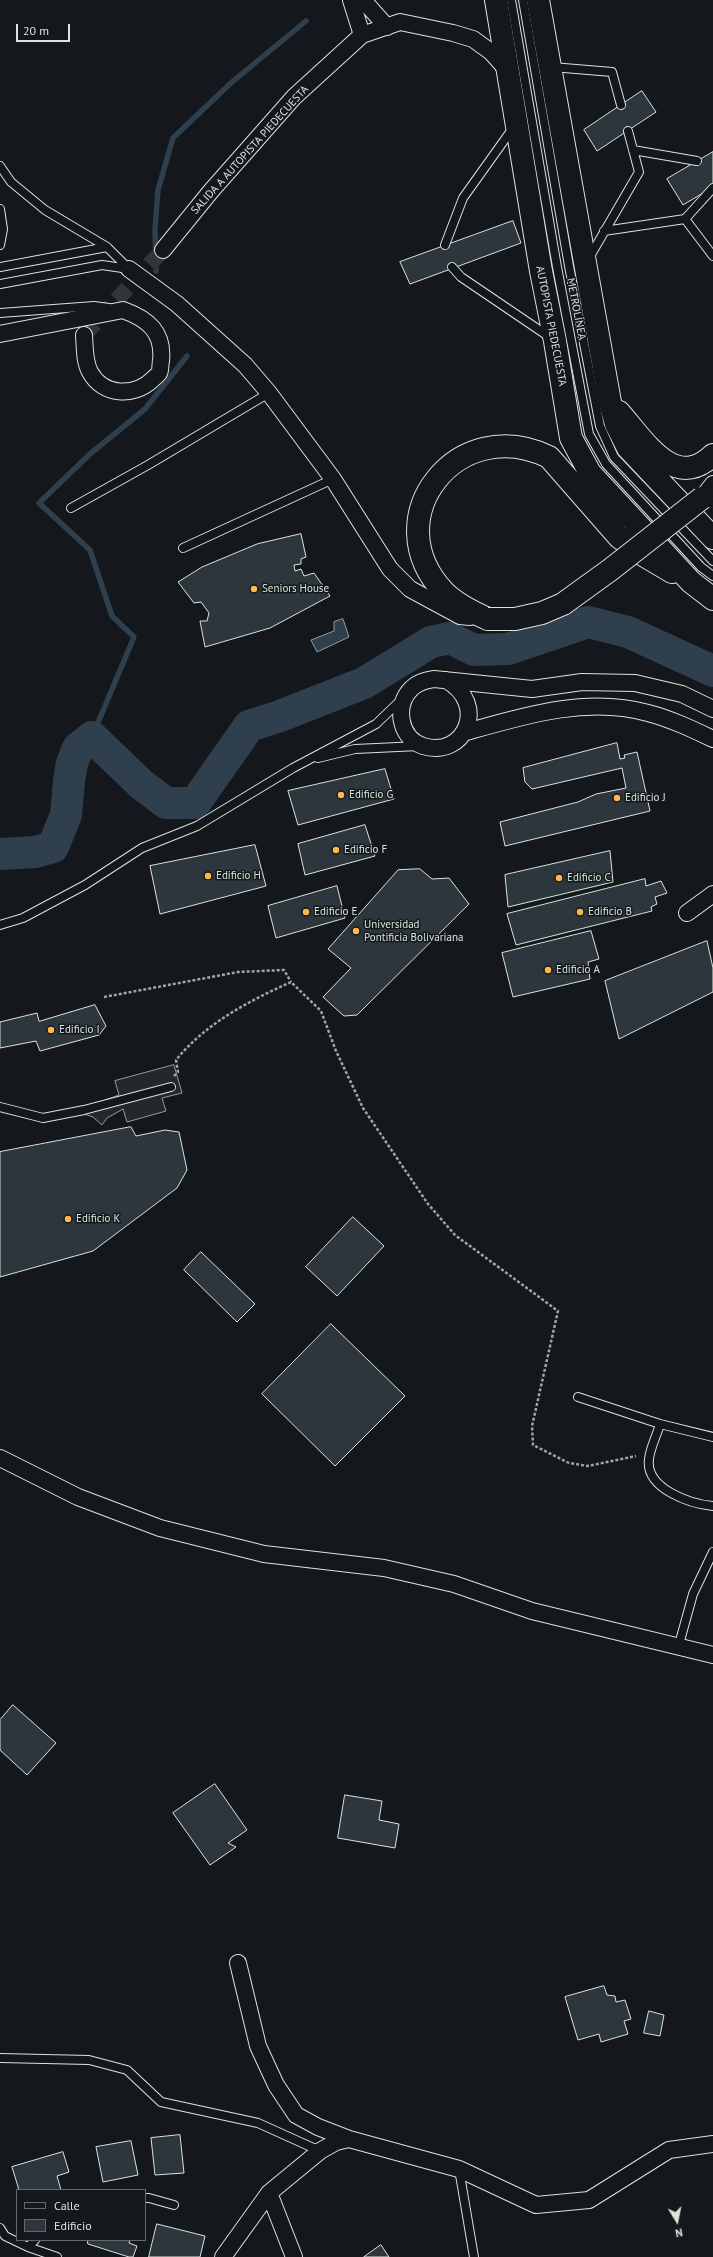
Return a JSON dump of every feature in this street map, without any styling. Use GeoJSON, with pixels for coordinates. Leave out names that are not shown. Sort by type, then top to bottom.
{"type":"FeatureCollection","features":[{"type":"Feature","properties":{"kind":"highway","name":"AUTOPISTA PIEDECUESTA"},"geometry":{"type":"LineString","coordinates":[[496,0],[541,271],[555,340],[571,438],[590,473],[691,582],[713,599]]}},
{"type":"Feature","properties":{"kind":"highway"},"geometry":{"type":"LineString","coordinates":[[538,0],[610,402],[616,424],[628,448],[713,538]]}},
{"type":"Feature","properties":{"kind":"highway"},"geometry":{"type":"LineString","coordinates":[[610,402],[661,459],[673,467],[686,468],[698,465],[713,454]]}},
{"type":"Feature","properties":{"kind":"highway"},"geometry":{"type":"LineString","coordinates":[[691,582],[645,556],[619,537],[550,457],[537,451],[513,445],[480,448],[454,461],[439,475],[427,493],[419,521],[420,548],[428,571],[444,592],[464,607],[488,619],[515,619],[542,613],[563,604],[610,570],[709,492]]}},
{"type":"Feature","properties":{"kind":"street"},"geometry":{"type":"LineString","coordinates":[[351,0],[362,35]]}},
{"type":"Feature","properties":{"kind":"street"},"geometry":{"type":"LineString","coordinates":[[363,0],[387,26]]}},
{"type":"Feature","properties":{"kind":"street","name":"SALIDA A AUTOPISTA PIEDECUESTA"},"geometry":{"type":"LineString","coordinates":[[163,250],[211,190],[294,97],[362,35],[400,22],[453,33],[473,39],[491,52],[509,72]]}},
{"type":"Feature","properties":{"kind":"street"},"geometry":{"type":"LineString","coordinates":[[129,269],[177,304],[245,365],[269,393],[333,479],[390,569],[410,589],[460,616],[488,619]]}},
{"type":"Feature","properties":{"kind":"street"},"geometry":{"type":"LineString","coordinates":[[0,334],[123,310],[141,316],[155,331],[162,352],[159,373],[146,386],[127,393],[111,390],[98,382],[90,371],[85,354],[84,335]]}},
{"type":"Feature","properties":{"kind":"street"},"geometry":{"type":"LineString","coordinates":[[446,680],[458,687],[467,703],[468,722],[463,733],[455,741],[445,746],[434,747],[423,745],[407,734],[402,725],[400,715],[405,696],[412,687],[423,681],[434,679],[446,680],[532,689],[582,682],[635,683],[682,694],[713,709]]}},
{"type":"Feature","properties":{"kind":"street"},"geometry":{"type":"LineString","coordinates":[[463,733],[518,717],[555,710],[601,707],[648,713],[713,739]]}},
{"type":"Feature","properties":{"kind":"street"},"geometry":{"type":"LineString","coordinates":[[687,913],[713,894]]}},
{"type":"Feature","properties":{"kind":"street"},"geometry":{"type":"LineString","coordinates":[[0,1458],[78,1497],[160,1528],[264,1554],[384,1568],[454,1584],[532,1611],[678,1648],[713,1655]]}},
{"type":"Feature","properties":{"kind":"street"},"geometry":{"type":"LineString","coordinates":[[238,1963],[258,2046],[276,2085],[296,2115],[318,2127],[349,2139],[458,2169],[536,2205],[589,2200],[669,2150],[713,2144]]}},
{"type":"Feature","properties":{"kind":"street"},"geometry":{"type":"LineString","coordinates":[[223,2257],[269,2193],[320,2151],[336,2142],[349,2139]]}},
{"type":"Feature","properties":{"kind":"street"},"geometry":{"type":"LineString","coordinates":[[269,2193],[294,2257]]}},
{"type":"Feature","properties":{"kind":"lane","name":"METROLÍNEA"},"geometry":{"type":"LineString","coordinates":[[511,0],[557,267],[589,434],[606,464],[701,567],[713,576]]}},
{"type":"Feature","properties":{"kind":"lane","name":"METROLÍNEA"},"geometry":{"type":"LineString","coordinates":[[523,0],[568,258],[600,426],[614,457],[713,561]]}},
{"type":"Feature","properties":{"kind":"lane"},"geometry":{"type":"LineString","coordinates":[[550,67],[612,72],[621,105]]}},
{"type":"Feature","properties":{"kind":"lane"},"geometry":{"type":"LineString","coordinates":[[445,245],[463,198],[517,122]]}},
{"type":"Feature","properties":{"kind":"lane"},"geometry":{"type":"LineString","coordinates":[[585,264],[639,172],[628,131]]}},
{"type":"Feature","properties":{"kind":"lane"},"geometry":{"type":"LineString","coordinates":[[633,150],[697,161]]}},
{"type":"Feature","properties":{"kind":"lane"},"geometry":{"type":"LineString","coordinates":[[0,166],[12,182],[45,210],[107,247],[129,269]]}},
{"type":"Feature","properties":{"kind":"lane"},"geometry":{"type":"LineString","coordinates":[[604,231],[685,219],[713,188]]}},
{"type":"Feature","properties":{"kind":"lane"},"geometry":{"type":"LineString","coordinates":[[0,209],[3,229],[0,246]]}},
{"type":"Feature","properties":{"kind":"lane"},"geometry":{"type":"LineString","coordinates":[[685,219],[713,256]]}},
{"type":"Feature","properties":{"kind":"lane"},"geometry":{"type":"LineString","coordinates":[[0,267],[107,247]]}},
{"type":"Feature","properties":{"kind":"lane"},"geometry":{"type":"LineString","coordinates":[[0,284],[102,265],[129,269]]}},
{"type":"Feature","properties":{"kind":"lane"},"geometry":{"type":"LineString","coordinates":[[452,267],[460,277],[555,340]]}},
{"type":"Feature","properties":{"kind":"lane"},"geometry":{"type":"LineString","coordinates":[[0,313],[94,306],[123,310]]}},
{"type":"Feature","properties":{"kind":"lane"},"geometry":{"type":"LineString","coordinates":[[71,508],[148,465],[269,393]]}},
{"type":"Feature","properties":{"kind":"lane"},"geometry":{"type":"LineString","coordinates":[[183,548],[333,479]]}},
{"type":"Feature","properties":{"kind":"lane"},"geometry":{"type":"LineString","coordinates":[[0,925],[23,918],[86,886],[142,848],[197,826],[303,762],[376,724],[405,696]]}},
{"type":"Feature","properties":{"kind":"lane"},"geometry":{"type":"LineString","coordinates":[[303,762],[355,749],[423,745]]}},
{"type":"Feature","properties":{"kind":"lane"},"geometry":{"type":"LineString","coordinates":[[0,1107],[43,1118],[84,1110],[171,1087]]}},
{"type":"Feature","properties":{"kind":"lane"},"geometry":{"type":"LineString","coordinates":[[578,1397],[660,1424],[713,1436]]}},
{"type":"Feature","properties":{"kind":"lane"},"geometry":{"type":"LineString","coordinates":[[660,1424],[649,1461],[654,1477],[672,1495],[699,1505],[713,1506]]}},
{"type":"Feature","properties":{"kind":"lane"},"geometry":{"type":"LineString","coordinates":[[678,1648],[693,1594],[713,1552]]}},
{"type":"Feature","properties":{"kind":"lane"},"geometry":{"type":"LineString","coordinates":[[0,2058],[89,2060],[127,2070],[161,2102],[258,2123],[320,2151]]}},
{"type":"Feature","properties":{"kind":"lane"},"geometry":{"type":"LineString","coordinates":[[458,2169],[474,2257]]}},
{"type":"Feature","properties":{"kind":"lane"},"geometry":{"type":"LineString","coordinates":[[146,2198],[174,2205]]}},
{"type":"Feature","properties":{"kind":"lane"},"geometry":{"type":"LineString","coordinates":[[0,2228],[5,2236],[28,2247],[57,2257]]}},
{"type":"Feature","properties":{"kind":"lane"},"geometry":{"type":"LineString","coordinates":[[28,2247],[34,2241]]}},
{"type":"Feature","properties":{"kind":"path"},"geometry":{"type":"LineString","coordinates":[[104,996],[238,972],[284,970],[292,982],[321,1011],[336,1051],[363,1108],[428,1204],[455,1235],[558,1312],[532,1426],[533,1445],[569,1464],[588,1466],[651,1454]]}},
{"type":"Feature","properties":{"kind":"path"},"geometry":{"type":"LineString","coordinates":[[161,1090],[168,1080],[178,1072],[176,1060],[197,1038],[250,1001],[292,982]]}},
{"type":"Feature","properties":{"kind":"shaded area"},"geometry":{"type":"Polygon","coordinates":[[[174,1065],[182,1093],[162,1098],[166,1111],[127,1122],[123,1109],[107,1118],[102,1125],[93,1117],[81,1113],[86,1107],[119,1095],[115,1081],[174,1065]]]}},
{"type":"Feature","properties":{"kind":"water"},"geometry":{"type":"Polygon","coordinates":[[[343,619],[349,637],[317,652],[311,640],[334,631],[334,622],[343,619]]]}},
{"type":"Feature","properties":{"kind":"building"},"geometry":{"type":"Polygon","coordinates":[[[642,91],[656,112],[597,151],[584,130],[642,91]]]}},
{"type":"Feature","properties":{"kind":"building"},"geometry":{"type":"Polygon","coordinates":[[[713,152],[713,187],[683,205],[667,179],[713,152]]]}},
{"type":"Feature","properties":{"kind":"building"},"geometry":{"type":"Polygon","coordinates":[[[513,221],[521,243],[410,284],[400,262],[513,221]]]}},
{"type":"Feature","properties":{"kind":"building","name":"Seniors House"},"geometry":{"type":"Polygon","coordinates":[[[301,534],[306,557],[301,559],[301,564],[294,565],[295,571],[301,569],[304,576],[314,573],[330,596],[270,628],[205,647],[200,621],[207,621],[209,613],[201,602],[194,603],[178,582],[202,567],[257,544],[301,534]]]}},
{"type":"Feature","properties":{"kind":"building","name":"Edificio J"},"geometry":{"type":"Polygon","coordinates":[[[617,743],[620,759],[625,758],[624,755],[637,752],[650,811],[505,846],[500,822],[578,802],[596,794],[626,788],[622,768],[532,789],[525,782],[523,768],[617,743]]]}},
{"type":"Feature","properties":{"kind":"building","name":"Edificio G"},"geometry":{"type":"Polygon","coordinates":[[[385,769],[394,799],[298,825],[288,791],[385,769]]]}},
{"type":"Feature","properties":{"kind":"building","name":"Edificio F"},"geometry":{"type":"Polygon","coordinates":[[[365,825],[375,856],[305,875],[298,844],[365,825]]]}},
{"type":"Feature","properties":{"kind":"building","name":"Edificio H"},"geometry":{"type":"Polygon","coordinates":[[[255,845],[266,886],[160,914],[150,866],[255,845]]]}},
{"type":"Feature","properties":{"kind":"building","name":"Edificio C"},"geometry":{"type":"Polygon","coordinates":[[[610,851],[613,882],[508,907],[505,875],[610,851]]]}},
{"type":"Feature","properties":{"kind":"building"},"geometry":{"type":"Polygon","coordinates":[[[420,869],[432,879],[449,878],[469,904],[357,1015],[344,1016],[323,997],[351,968],[328,949],[398,870],[420,869]]]}},
{"type":"Feature","properties":{"kind":"building","name":"Edificio B"},"geometry":{"type":"Polygon","coordinates":[[[645,879],[646,886],[661,881],[667,893],[655,897],[657,904],[651,907],[652,911],[516,945],[507,914],[645,879]]]}},
{"type":"Feature","properties":{"kind":"building","name":"Edificio E"},"geometry":{"type":"Polygon","coordinates":[[[337,886],[345,918],[276,938],[268,906],[337,886]]]}},
{"type":"Feature","properties":{"kind":"building","name":"Edificio A"},"geometry":{"type":"Polygon","coordinates":[[[591,931],[599,959],[588,962],[590,979],[513,997],[502,953],[591,931]]]}},
{"type":"Feature","properties":{"kind":"building"},"geometry":{"type":"Polygon","coordinates":[[[707,941],[713,968],[713,992],[619,1039],[605,981],[707,941]]]}},
{"type":"Feature","properties":{"kind":"building","name":"Edificio I"},"geometry":{"type":"Polygon","coordinates":[[[95,1005],[106,1026],[99,1035],[40,1051],[36,1041],[0,1048],[0,1022],[37,1013],[39,1021],[95,1005]]]}},
{"type":"Feature","properties":{"kind":"building","name":"Edificio K"},"geometry":{"type":"Polygon","coordinates":[[[131,1127],[136,1136],[165,1130],[179,1132],[187,1170],[177,1188],[93,1251],[0,1277],[0,1152],[131,1127]]]}},
{"type":"Feature","properties":{"kind":"building"},"geometry":{"type":"Polygon","coordinates":[[[353,1217],[384,1246],[337,1296],[306,1267],[353,1217]]]}},
{"type":"Feature","properties":{"kind":"building"},"geometry":{"type":"Polygon","coordinates":[[[201,1252],[255,1304],[237,1322],[184,1270],[201,1252]]]}},
{"type":"Feature","properties":{"kind":"building"},"geometry":{"type":"Polygon","coordinates":[[[331,1324],[405,1396],[335,1466],[262,1394],[331,1324]]]}},
{"type":"Feature","properties":{"kind":"building"},"geometry":{"type":"Polygon","coordinates":[[[13,1705],[56,1743],[27,1775],[0,1750],[0,1720],[13,1705]]]}},
{"type":"Feature","properties":{"kind":"building"},"geometry":{"type":"Polygon","coordinates":[[[215,1784],[247,1830],[228,1843],[236,1847],[210,1865],[173,1813],[215,1784]]]}},
{"type":"Feature","properties":{"kind":"building"},"geometry":{"type":"Polygon","coordinates":[[[345,1795],[382,1801],[379,1820],[399,1824],[395,1848],[338,1838],[345,1795]]]}},
{"type":"Feature","properties":{"kind":"building"},"geometry":{"type":"Polygon","coordinates":[[[604,1986],[607,1995],[615,1996],[616,2002],[625,2000],[631,2019],[624,2021],[628,2034],[601,2042],[599,2034],[578,2040],[565,1997],[604,1986]]]}},
{"type":"Feature","properties":{"kind":"building"},"geometry":{"type":"Polygon","coordinates":[[[649,2011],[664,2015],[660,2036],[644,2033],[649,2011]]]}},
{"type":"Feature","properties":{"kind":"building"},"geometry":{"type":"Polygon","coordinates":[[[180,2135],[184,2173],[155,2175],[151,2138],[180,2135]]]}},
{"type":"Feature","properties":{"kind":"building"},"geometry":{"type":"Polygon","coordinates":[[[131,2141],[138,2175],[103,2182],[96,2147],[131,2141]]]}},
{"type":"Feature","properties":{"kind":"building"},"geometry":{"type":"Polygon","coordinates":[[[63,2152],[69,2172],[57,2176],[61,2189],[19,2189],[12,2167],[63,2152]]]}},
{"type":"Feature","properties":{"kind":"building"},"geometry":{"type":"Polygon","coordinates":[[[157,2224],[205,2236],[200,2257],[149,2257],[157,2224]]]}},
{"type":"Feature","properties":{"kind":"building"},"geometry":{"type":"Polygon","coordinates":[[[88,2241],[130,2241],[129,2243],[137,2246],[133,2257],[129,2257],[88,2244],[88,2241]]]}},
{"type":"Feature","properties":{"kind":"building"},"geometry":{"type":"Polygon","coordinates":[[[381,2245],[389,2257],[364,2257],[381,2245]]]}},
{"type":"Feature","properties":{"kind":"waterway"},"geometry":{"type":"LineString","coordinates":[[156,271],[155,229],[158,190],[173,138],[232,82],[306,21]]}},
{"type":"Feature","properties":{"kind":"waterway"},"geometry":{"type":"LineString","coordinates":[[92,737],[134,637],[112,616],[90,550],[39,503],[90,454],[145,409],[187,356]]}},
{"type":"Feature","properties":{"kind":"waterway"},"geometry":{"type":"LineString","coordinates":[[0,854],[35,852],[53,847],[66,815],[72,763],[78,748],[92,737],[141,784],[166,803],[195,803],[249,726],[280,716],[364,683],[431,642],[450,638],[474,650],[508,649],[588,622],[628,632],[713,671]]}},
{"type":"Feature","properties":{"kind":"tunnel"},"geometry":{"type":"LineString","coordinates":[[84,335],[163,250]]}},
{"type":"Feature","properties":{"kind":"place","name":"Seniors House"},"geometry":{"type":"Point","coordinates":[254,589]}},
{"type":"Feature","properties":{"kind":"place","name":"Edificio G"},"geometry":{"type":"Point","coordinates":[341,795]}},
{"type":"Feature","properties":{"kind":"place","name":"Edificio J"},"geometry":{"type":"Point","coordinates":[617,798]}},
{"type":"Feature","properties":{"kind":"place","name":"Edificio F"},"geometry":{"type":"Point","coordinates":[336,850]}},
{"type":"Feature","properties":{"kind":"place","name":"Edificio H"},"geometry":{"type":"Point","coordinates":[208,876]}},
{"type":"Feature","properties":{"kind":"place","name":"Edificio C"},"geometry":{"type":"Point","coordinates":[559,878]}},
{"type":"Feature","properties":{"kind":"place","name":"Edificio E"},"geometry":{"type":"Point","coordinates":[306,912]}},
{"type":"Feature","properties":{"kind":"place","name":"Edificio B"},"geometry":{"type":"Point","coordinates":[580,912]}},
{"type":"Feature","properties":{"kind":"place","name":"Universidad Pontificia Bolivariana"},"geometry":{"type":"Point","coordinates":[356,931]}},
{"type":"Feature","properties":{"kind":"place","name":"Edificio A"},"geometry":{"type":"Point","coordinates":[548,970]}},
{"type":"Feature","properties":{"kind":"place","name":"Edificio I"},"geometry":{"type":"Point","coordinates":[51,1030]}},
{"type":"Feature","properties":{"kind":"place","name":"Edificio K"},"geometry":{"type":"Point","coordinates":[68,1219]}}]}
